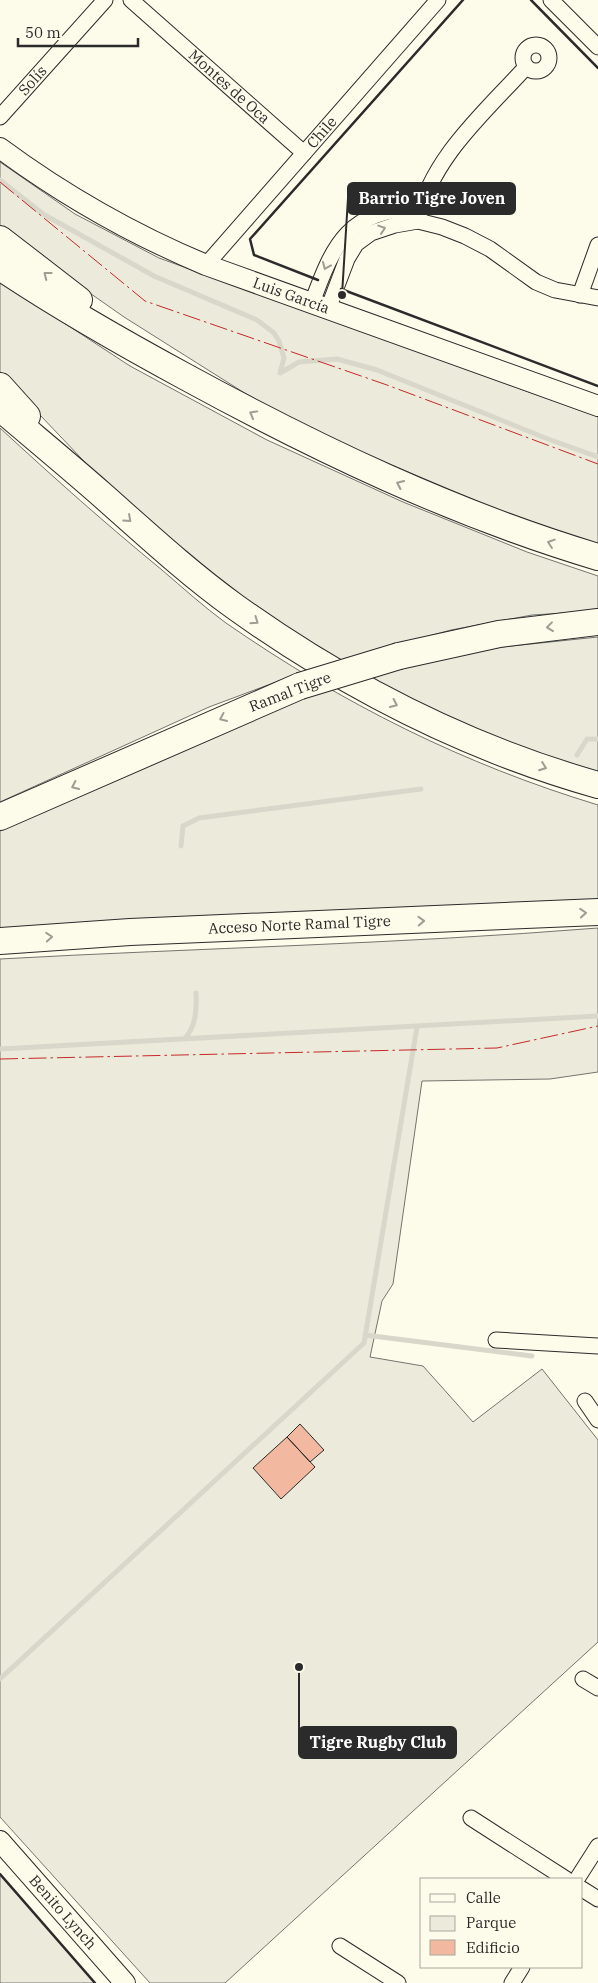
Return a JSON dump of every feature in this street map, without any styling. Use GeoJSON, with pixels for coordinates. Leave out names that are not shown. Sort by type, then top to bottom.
{"type":"FeatureCollection","features":[{"type":"Feature","properties":{"kind":"highway"},"geometry":{"type":"LineString","coordinates":[[0,239],[98,315],[185,377]]}},
{"type":"Feature","properties":{"kind":"highway"},"geometry":{"type":"LineString","coordinates":[[0,268],[104,333],[262,419],[409,489],[550,543],[598,557]]}},
{"type":"Feature","properties":{"kind":"highway"},"geometry":{"type":"LineString","coordinates":[[0,386],[92,486]]}},
{"type":"Feature","properties":{"kind":"highway"},"geometry":{"type":"LineString","coordinates":[[0,408],[92,486],[161,548],[232,605],[311,659],[378,697],[476,743],[598,785]]}},
{"type":"Feature","properties":{"kind":"highway","name":"Ramal Tigre"},"geometry":{"type":"LineString","coordinates":[[0,817],[55,795],[225,717],[300,686],[399,656],[499,634],[598,622]]}},
{"type":"Feature","properties":{"kind":"highway","name":"Acceso Norte Ramal Tigre"},"geometry":{"type":"LineString","coordinates":[[0,940],[130,932],[598,912]]}},
{"type":"Feature","properties":{"kind":"street","name":"Solís"},"geometry":{"type":"LineString","coordinates":[[0,117],[105,0]]}},
{"type":"Feature","properties":{"kind":"street","name":"Montes de Oca"},"geometry":{"type":"LineString","coordinates":[[131,0],[304,153]]}},
{"type":"Feature","properties":{"kind":"street","name":"Chile"},"geometry":{"type":"LineString","coordinates":[[206,265],[438,0]]}},
{"type":"Feature","properties":{"kind":"street"},"geometry":{"type":"LineString","coordinates":[[552,0],[598,47]]}},
{"type":"Feature","properties":{"kind":"street"},"geometry":{"type":"LineString","coordinates":[[320,306],[356,244],[370,233],[419,215],[444,163],[465,134],[526,67]]}},
{"type":"Feature","properties":{"kind":"street","name":"Luis García"},"geometry":{"type":"LineString","coordinates":[[0,148],[34,173],[110,220],[206,265],[598,406]]}},
{"type":"Feature","properties":{"kind":"street"},"geometry":{"type":"LineString","coordinates":[[419,215],[496,252],[536,282],[555,290],[598,298]]}},
{"type":"Feature","properties":{"kind":"street"},"geometry":{"type":"LineString","coordinates":[[580,295],[598,245]]}},
{"type":"Feature","properties":{"kind":"street"},"geometry":{"type":"LineString","coordinates":[[496,1340],[598,1346]]}},
{"type":"Feature","properties":{"kind":"street"},"geometry":{"type":"LineString","coordinates":[[585,1401],[598,1420]]}},
{"type":"Feature","properties":{"kind":"street"},"geometry":{"type":"LineString","coordinates":[[583,1680],[598,1688]]}},
{"type":"Feature","properties":{"kind":"street"},"geometry":{"type":"LineString","coordinates":[[471,1818],[564,1878]]}},
{"type":"Feature","properties":{"kind":"street","name":"Benito Lynch"},"geometry":{"type":"LineString","coordinates":[[0,1841],[125,1983]]}},
{"type":"Feature","properties":{"kind":"street"},"geometry":{"type":"LineString","coordinates":[[578,1878],[598,1846]]}},
{"type":"Feature","properties":{"kind":"street"},"geometry":{"type":"LineString","coordinates":[[583,1890],[598,1899]]}},
{"type":"Feature","properties":{"kind":"street"},"geometry":{"type":"LineString","coordinates":[[340,1946],[398,1983]]}},
{"type":"Feature","properties":{"kind":"street"},"geometry":{"type":"LineString","coordinates":[[512,1983],[521,1968]]}},
{"type":"Feature","properties":{"kind":"green space"},"geometry":{"type":"Polygon","coordinates":[[[0,162],[75,214],[159,258],[598,417],[598,546],[522,520],[318,434],[243,392],[124,317],[0,230],[0,162]]]}},
{"type":"Feature","properties":{"kind":"green space"},"geometry":{"type":"Polygon","coordinates":[[[0,281],[130,366],[267,440],[403,502],[527,552],[598,576],[598,611],[532,615],[451,630],[389,647],[405,666],[502,647],[598,637],[598,777],[416,707],[224,588],[100,478],[0,373],[0,281]]]}},
{"type":"Feature","properties":{"kind":"green space"},"geometry":{"type":"Polygon","coordinates":[[[0,428],[60,483],[202,604],[226,623],[314,680],[405,729],[452,751],[499,771],[598,805],[598,900],[0,931],[0,831],[156,762],[284,679],[209,707],[0,802],[0,428]]]}},
{"type":"Feature","properties":{"kind":"green space"},"geometry":{"type":"Polygon","coordinates":[[[598,928],[598,1072],[550,1079],[422,1081],[393,1284],[382,1301],[370,1357],[423,1366],[473,1422],[542,1369],[598,1440],[598,1642],[225,1983],[150,1983],[0,1817],[0,959],[374,942],[598,928]]]}},
{"type":"Feature","properties":{"kind":"green space"},"geometry":{"type":"Polygon","coordinates":[[[0,1874],[95,1983],[0,1983],[0,1874]]]}},
{"type":"Feature","properties":{"kind":"building"},"geometry":{"type":"Polygon","coordinates":[[[300,1424],[324,1450],[310,1462],[287,1437],[300,1424]]]}},
{"type":"Feature","properties":{"kind":"building"},"geometry":{"type":"Polygon","coordinates":[[[287,1437],[315,1467],[281,1499],[253,1468],[287,1437]]]}},
{"type":"Feature","properties":{"kind":"waterway"},"geometry":{"type":"LineString","coordinates":[[0,180],[43,214],[154,276],[257,320],[274,333],[279,341],[284,358],[280,373]]}},
{"type":"Feature","properties":{"kind":"waterway"},"geometry":{"type":"LineString","coordinates":[[280,373],[299,362],[337,359],[377,370],[548,439],[598,457]]}},
{"type":"Feature","properties":{"kind":"waterway"},"geometry":{"type":"LineString","coordinates":[[577,755],[587,739],[598,739]]}},
{"type":"Feature","properties":{"kind":"waterway"},"geometry":{"type":"LineString","coordinates":[[181,846],[183,826],[199,818],[421,789]]}},
{"type":"Feature","properties":{"kind":"waterway"},"geometry":{"type":"LineString","coordinates":[[184,1039],[193,1024],[196,1012],[196,993]]}},
{"type":"Feature","properties":{"kind":"waterway"},"geometry":{"type":"LineString","coordinates":[[0,1049],[598,1016]]}},
{"type":"Feature","properties":{"kind":"waterway"},"geometry":{"type":"LineString","coordinates":[[0,1679],[364,1343],[417,1027]]}},
{"type":"Feature","properties":{"kind":"waterway"},"geometry":{"type":"LineString","coordinates":[[365,1335],[532,1356]]}},
{"type":"Feature","properties":{"kind":"wall"},"geometry":{"type":"LineString","coordinates":[[318,280],[254,255],[250,239],[463,0]]}},
{"type":"Feature","properties":{"kind":"wall"},"geometry":{"type":"LineString","coordinates":[[531,0],[598,68]]}},
{"type":"Feature","properties":{"kind":"wall"},"geometry":{"type":"LineString","coordinates":[[341,289],[598,386]]}},
{"type":"Feature","properties":{"kind":"wall"},"geometry":{"type":"LineString","coordinates":[[0,1874],[95,1983]]}},
{"type":"Feature","properties":{"kind":"power"},"geometry":{"type":"LineString","coordinates":[[0,182],[145,301],[387,385],[598,464]]}},
{"type":"Feature","properties":{"kind":"power"},"geometry":{"type":"LineString","coordinates":[[0,1059],[497,1048],[598,1026]]}},
{"type":"Feature","properties":{"kind":"place","name":"Barrio Tigre Joven"},"geometry":{"type":"Point","coordinates":[342,295]}},
{"type":"Feature","properties":{"kind":"place","name":"Tigre Rugby Club"},"geometry":{"type":"Point","coordinates":[299,1667]}}]}
